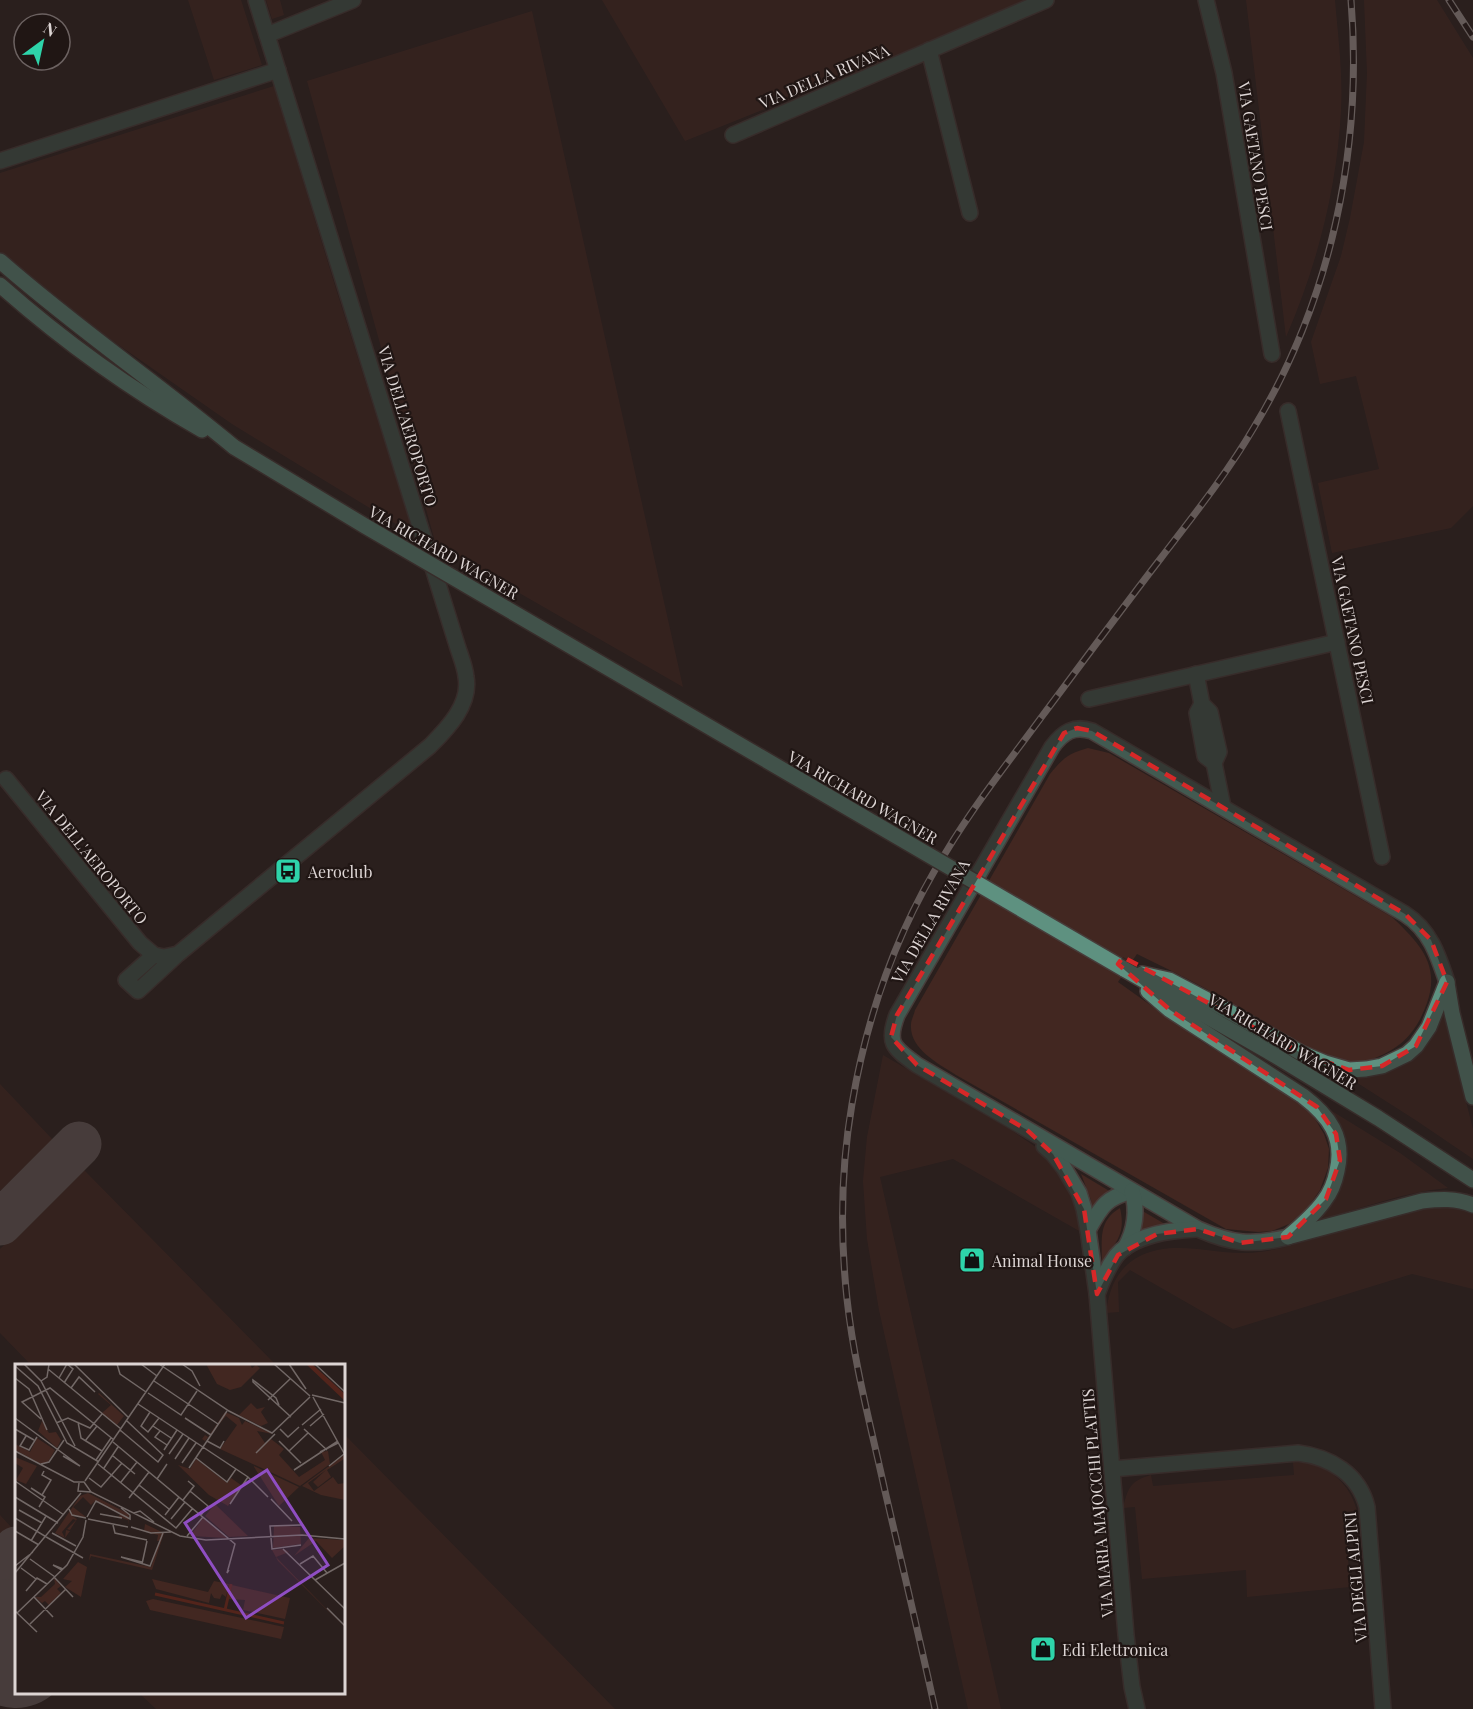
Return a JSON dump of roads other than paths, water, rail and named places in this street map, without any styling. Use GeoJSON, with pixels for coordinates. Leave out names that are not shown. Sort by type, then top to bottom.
{"type":"FeatureCollection","features":[{"type":"Feature","properties":{"kind":"main road","name":"VIA RICHARD WAGNER"},"geometry":{"type":"LineString","coordinates":[[0,261],[49,303],[187,408],[234,447]]}},
{"type":"Feature","properties":{"kind":"main road","name":"VIA RICHARD WAGNER"},"geometry":{"type":"LineString","coordinates":[[0,285],[51,329],[132,388],[181,418],[1269,1052],[1378,1118],[1473,1180]]}},
{"type":"Feature","properties":{"kind":"main road"},"geometry":{"type":"LineString","coordinates":[[1124,969],[1169,980],[1301,1053],[1349,1070],[1382,1066],[1407,1054],[1416,1046],[1429,1028],[1447,982]]}},
{"type":"Feature","properties":{"kind":"main road"},"geometry":{"type":"LineString","coordinates":[[1124,969],[1170,1010],[1303,1096],[1328,1120],[1336,1134],[1339,1146],[1340,1160],[1336,1178],[1326,1198],[1310,1218],[1288,1237]]}},
{"type":"Feature","properties":{"kind":"main road"},"geometry":{"type":"LineString","coordinates":[[1447,982],[1452,1013],[1473,1097]]}},
{"type":"Feature","properties":{"kind":"main road"},"geometry":{"type":"LineString","coordinates":[[1288,1237],[1422,1201],[1455,1199],[1473,1205]]}},
{"type":"Feature","properties":{"kind":"street","name":"VIA DELL'AEROPORTO"},"geometry":{"type":"LineString","coordinates":[[6,779],[140,944],[154,955],[126,980],[138,991],[178,954],[430,746],[455,718],[464,701],[467,689],[466,676],[458,645],[256,0]]}},
{"type":"Feature","properties":{"kind":"street"},"geometry":{"type":"LineString","coordinates":[[267,35],[353,0]]}},
{"type":"Feature","properties":{"kind":"street","name":"VIA DELLA RIVANA"},"geometry":{"type":"LineString","coordinates":[[733,135],[1046,0]]}},
{"type":"Feature","properties":{"kind":"street","name":"VIA GAETANO PESCI"},"geometry":{"type":"LineString","coordinates":[[1206,0],[1224,73],[1272,354]]}},
{"type":"Feature","properties":{"kind":"street"},"geometry":{"type":"LineString","coordinates":[[929,50],[970,213]]}},
{"type":"Feature","properties":{"kind":"street"},"geometry":{"type":"LineString","coordinates":[[0,161],[278,70]]}},
{"type":"Feature","properties":{"kind":"street","name":"VIA GAETANO PESCI"},"geometry":{"type":"LineString","coordinates":[[1288,411],[1382,856]]}},
{"type":"Feature","properties":{"kind":"street"},"geometry":{"type":"LineString","coordinates":[[1089,699],[1337,642]]}},
{"type":"Feature","properties":{"kind":"street"},"geometry":{"type":"LineString","coordinates":[[1196,674],[1203,704],[1210,712],[1219,752],[1214,763],[1222,807]]}},
{"type":"Feature","properties":{"kind":"street","name":"VIA DELLA RIVANA"},"geometry":{"type":"LineString","coordinates":[[1288,1237],[1266,1243],[1240,1243],[1218,1238],[1198,1229],[911,1060],[895,1046],[891,1037],[891,1029],[902,1006],[1052,747],[1071,730],[1084,728],[1092,731],[1412,919],[1431,940],[1447,982]]}},
{"type":"Feature","properties":{"kind":"street"},"geometry":{"type":"LineString","coordinates":[[154,955],[164,957],[178,954]]}},
{"type":"Feature","properties":{"kind":"street","name":"VIA MARIA MAJOCCHI PLATTIS"},"geometry":{"type":"LineString","coordinates":[[1027,1130],[1053,1154],[1072,1180],[1079,1193],[1088,1230],[1097,1294],[1126,1635],[1132,1688],[1137,1709]]}},
{"type":"Feature","properties":{"kind":"street"},"geometry":{"type":"LineString","coordinates":[[1088,1230],[1107,1202],[1117,1195],[1132,1191]]}},
{"type":"Feature","properties":{"kind":"street","name":"VIA MARIA MAJOCCHI PLATTIS"},"geometry":{"type":"LineString","coordinates":[[1097,1294],[1109,1267],[1130,1239],[1136,1203],[1132,1191]]}},
{"type":"Feature","properties":{"kind":"street","name":"VIA MARIA MAJOCCHI PLATTIS"},"geometry":{"type":"LineString","coordinates":[[1125,1248],[1157,1234],[1198,1229]]}},
{"type":"Feature","properties":{"kind":"street","name":"VIA DEGLI ALPINI"},"geometry":{"type":"LineString","coordinates":[[1112,1469],[1298,1453],[1317,1456],[1343,1470],[1360,1488],[1367,1507],[1383,1709]]}},
{"type":"Feature","properties":{"kind":"railway"},"geometry":{"type":"LineString","coordinates":[[935,1709],[863,1395],[847,1299],[843,1250],[844,1177],[848,1128],[866,1038],[899,942],[929,881],[957,834],[1005,765],[1220,479],[1243,446],[1280,380],[1303,329],[1336,222],[1346,167],[1352,112],[1351,0]]}},
{"type":"Feature","properties":{"kind":"railway"},"geometry":{"type":"LineString","coordinates":[[1449,0],[1473,37]]}},
{"type":"Feature","properties":{"kind":"place","name":"Aeroclub"},"geometry":{"type":"Point","coordinates":[288,871]}},
{"type":"Feature","properties":{"kind":"place","name":"Animal House"},"geometry":{"type":"Point","coordinates":[972,1260]}},
{"type":"Feature","properties":{"kind":"place","name":"Edi Elettronica"},"geometry":{"type":"Point","coordinates":[1043,1649]}}]}
